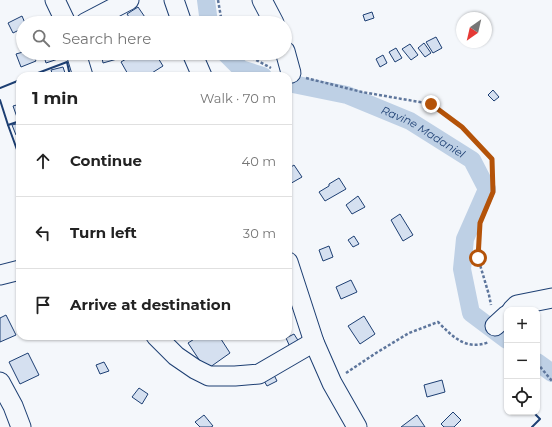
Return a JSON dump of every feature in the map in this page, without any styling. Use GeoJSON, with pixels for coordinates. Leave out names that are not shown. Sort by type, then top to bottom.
{"type":"FeatureCollection","features":[{"type":"Feature","properties":{"kind":"street"},"geometry":{"type":"LineString","coordinates":[[55,0],[63,16]]}},
{"type":"Feature","properties":{"kind":"street"},"geometry":{"type":"LineString","coordinates":[[98,16],[129,0]]}},
{"type":"Feature","properties":{"kind":"street"},"geometry":{"type":"LineString","coordinates":[[174,0],[180,16]]}},
{"type":"Feature","properties":{"kind":"street"},"geometry":{"type":"LineString","coordinates":[[262,0],[270,16]]}},
{"type":"Feature","properties":{"kind":"street"},"geometry":{"type":"LineString","coordinates":[[78,60],[82,72]]}},
{"type":"Feature","properties":{"kind":"street"},"geometry":{"type":"LineString","coordinates":[[195,60],[200,72]]}},
{"type":"Feature","properties":{"kind":"street"},"geometry":{"type":"LineString","coordinates":[[287,60],[291,72]]}},
{"type":"Feature","properties":{"kind":"street"},"geometry":{"type":"LineString","coordinates":[[0,275],[16,271]]}},
{"type":"Feature","properties":{"kind":"street"},"geometry":{"type":"LineString","coordinates":[[292,274],[314,342],[332,383],[357,427]]}},
{"type":"Feature","properties":{"kind":"street"},"geometry":{"type":"LineString","coordinates":[[515,307],[517,305],[552,298]]}},
{"type":"Feature","properties":{"kind":"street"},"geometry":{"type":"LineString","coordinates":[[160,340],[176,356],[195,369],[210,376],[259,374],[314,342]]}},
{"type":"Feature","properties":{"kind":"street"},"geometry":{"type":"LineString","coordinates":[[0,382],[13,406],[21,427]]}},
{"type":"Feature","properties":{"kind":"path"},"geometry":{"type":"LineString","coordinates":[[218,0],[221,16]]}},
{"type":"Feature","properties":{"kind":"path"},"geometry":{"type":"LineString","coordinates":[[256,60],[271,68],[287,72]]}},
{"type":"Feature","properties":{"kind":"path"},"geometry":{"type":"LineString","coordinates":[[292,73],[362,92],[431,104],[462,127],[492,159],[493,192],[480,223],[478,258],[498,327],[485,344],[470,346],[454,338],[438,322],[409,333],[332,383]]}},
{"type":"Feature","properties":{"kind":"path"},"geometry":{"type":"LineString","coordinates":[[540,367],[552,381]]}},
{"type":"Feature","properties":{"kind":"building"},"geometry":{"type":"Polygon","coordinates":[[[138,7],[144,16],[128,16],[127,14],[138,7]]]}},
{"type":"Feature","properties":{"kind":"building"},"geometry":{"type":"Polygon","coordinates":[[[372,12],[374,18],[365,21],[363,15],[372,12]]]}},
{"type":"Feature","properties":{"kind":"building"},"geometry":{"type":"Polygon","coordinates":[[[16,19],[16,32],[13,33],[8,23],[16,19]]]}},
{"type":"Feature","properties":{"kind":"building"},"geometry":{"type":"Polygon","coordinates":[[[436,37],[442,48],[433,53],[426,42],[436,37]]]}},
{"type":"Feature","properties":{"kind":"building"},"geometry":{"type":"Polygon","coordinates":[[[424,43],[431,53],[425,57],[418,48],[424,43]]]}},
{"type":"Feature","properties":{"kind":"building"},"geometry":{"type":"Polygon","coordinates":[[[410,44],[418,55],[411,60],[402,49],[410,44]]]}},
{"type":"Feature","properties":{"kind":"building"},"geometry":{"type":"Polygon","coordinates":[[[396,48],[402,58],[395,62],[389,52],[396,48]]]}},
{"type":"Feature","properties":{"kind":"building"},"geometry":{"type":"Polygon","coordinates":[[[383,55],[387,63],[380,67],[376,59],[383,55]]]}},
{"type":"Feature","properties":{"kind":"building"},"geometry":{"type":"Polygon","coordinates":[[[18,60],[36,61],[21,67],[18,60]]]}},
{"type":"Feature","properties":{"kind":"building"},"geometry":{"type":"Polygon","coordinates":[[[45,60],[55,60],[46,63],[45,60]]]}},
{"type":"Feature","properties":{"kind":"building"},"geometry":{"type":"Polygon","coordinates":[[[102,60],[114,60],[103,63],[102,60]]]}},
{"type":"Feature","properties":{"kind":"building"},"geometry":{"type":"Polygon","coordinates":[[[124,60],[159,60],[163,66],[153,72],[127,72],[121,62],[124,60]]]}},
{"type":"Feature","properties":{"kind":"building"},"geometry":{"type":"Polygon","coordinates":[[[63,67],[65,72],[52,72],[51,70],[63,67]]]}},
{"type":"Feature","properties":{"kind":"building"},"geometry":{"type":"Polygon","coordinates":[[[493,90],[499,97],[494,101],[488,95],[493,90]]]}},
{"type":"Feature","properties":{"kind":"building"},"geometry":{"type":"Polygon","coordinates":[[[16,105],[16,114],[13,106],[16,105]]]}},
{"type":"Feature","properties":{"kind":"building"},"geometry":{"type":"Polygon","coordinates":[[[16,124],[16,135],[12,125],[16,124]]]}},
{"type":"Feature","properties":{"kind":"building"},"geometry":{"type":"Polygon","coordinates":[[[294,165],[302,177],[292,183],[292,166],[294,165]]]}},
{"type":"Feature","properties":{"kind":"building"},"geometry":{"type":"Polygon","coordinates":[[[339,178],[346,189],[325,201],[319,192],[339,178]]]}},
{"type":"Feature","properties":{"kind":"building"},"geometry":{"type":"Polygon","coordinates":[[[358,196],[365,207],[352,214],[346,205],[358,196]]]}},
{"type":"Feature","properties":{"kind":"building"},"geometry":{"type":"Polygon","coordinates":[[[400,214],[413,235],[403,241],[391,220],[400,214]]]}},
{"type":"Feature","properties":{"kind":"building"},"geometry":{"type":"Polygon","coordinates":[[[354,236],[359,244],[353,247],[348,240],[354,236]]]}},
{"type":"Feature","properties":{"kind":"building"},"geometry":{"type":"Polygon","coordinates":[[[329,246],[333,257],[323,261],[319,250],[329,246]]]}},
{"type":"Feature","properties":{"kind":"building"},"geometry":{"type":"Polygon","coordinates":[[[351,280],[357,292],[341,299],[336,287],[351,280]]]}},
{"type":"Feature","properties":{"kind":"building"},"geometry":{"type":"Polygon","coordinates":[[[6,315],[16,335],[0,342],[0,318],[6,315]]]}},
{"type":"Feature","properties":{"kind":"building"},"geometry":{"type":"Polygon","coordinates":[[[364,316],[375,334],[360,344],[348,326],[364,316]]]}},
{"type":"Feature","properties":{"kind":"building"},"geometry":{"type":"Polygon","coordinates":[[[294,334],[299,342],[290,347],[287,340],[292,340],[292,335],[294,334]]]}},
{"type":"Feature","properties":{"kind":"building"},"geometry":{"type":"Polygon","coordinates":[[[193,340],[222,340],[230,353],[206,370],[188,343],[193,340]]]}},
{"type":"Feature","properties":{"kind":"building"},"geometry":{"type":"Polygon","coordinates":[[[28,353],[39,375],[20,384],[9,362],[28,353]]]}},
{"type":"Feature","properties":{"kind":"building"},"geometry":{"type":"Polygon","coordinates":[[[104,362],[109,371],[100,374],[96,365],[104,362]]]}},
{"type":"Feature","properties":{"kind":"building"},"geometry":{"type":"Polygon","coordinates":[[[273,373],[277,381],[267,386],[263,379],[273,373]]]}},
{"type":"Feature","properties":{"kind":"building"},"geometry":{"type":"Polygon","coordinates":[[[442,380],[445,392],[427,397],[424,385],[442,380]]]}},
{"type":"Feature","properties":{"kind":"building"},"geometry":{"type":"Polygon","coordinates":[[[139,388],[148,394],[142,404],[132,397],[139,388]]]}},
{"type":"Feature","properties":{"kind":"building"},"geometry":{"type":"Polygon","coordinates":[[[453,412],[461,420],[454,427],[444,427],[441,424],[453,412]]]}},
{"type":"Feature","properties":{"kind":"building"},"geometry":{"type":"Polygon","coordinates":[[[204,415],[213,426],[200,427],[195,422],[204,415]]]}},
{"type":"Feature","properties":{"kind":"building"},"geometry":{"type":"Polygon","coordinates":[[[417,415],[425,427],[401,427],[417,415]]]}},
{"type":"Feature","properties":{"kind":"waterway","name":"Ravine Madaniel"},"geometry":{"type":"LineString","coordinates":[[206,0],[208,16]]}},
{"type":"Feature","properties":{"kind":"waterway","name":"Ravine Madaniel"},"geometry":{"type":"LineString","coordinates":[[232,60],[241,69],[250,72]]}},
{"type":"Feature","properties":{"kind":"waterway","name":"Ravine Madaniel"},"geometry":{"type":"LineString","coordinates":[[292,84],[347,95],[410,121],[472,160],[487,189],[465,239],[462,269],[471,313],[504,338]]}},
{"type":"Feature","properties":{"kind":"waterway","name":"Ravine Madaniel"},"geometry":{"type":"LineString","coordinates":[[540,364],[552,373]]}},
{"type":"Feature","properties":{"kind":"wall"},"geometry":{"type":"LineString","coordinates":[[41,72],[67,62],[69,72]]}},
{"type":"Feature","properties":{"kind":"wall"},"geometry":{"type":"LineString","coordinates":[[0,88],[16,82]]}},
{"type":"Feature","properties":{"kind":"wall"},"geometry":{"type":"LineString","coordinates":[[0,100],[8,125]]}},
{"type":"Feature","properties":{"kind":"wall"},"geometry":{"type":"LineString","coordinates":[[16,122],[8,125],[16,147]]}},
{"type":"Feature","properties":{"kind":"wall"},"geometry":{"type":"LineString","coordinates":[[532,427],[540,419],[536,415]]}},
{"type":"Feature","properties":{"kind":"route"},"geometry":{"type":"LineString","coordinates":[[431,104],[462,127],[492,159],[493,192],[480,223],[478,258]]}}]}
